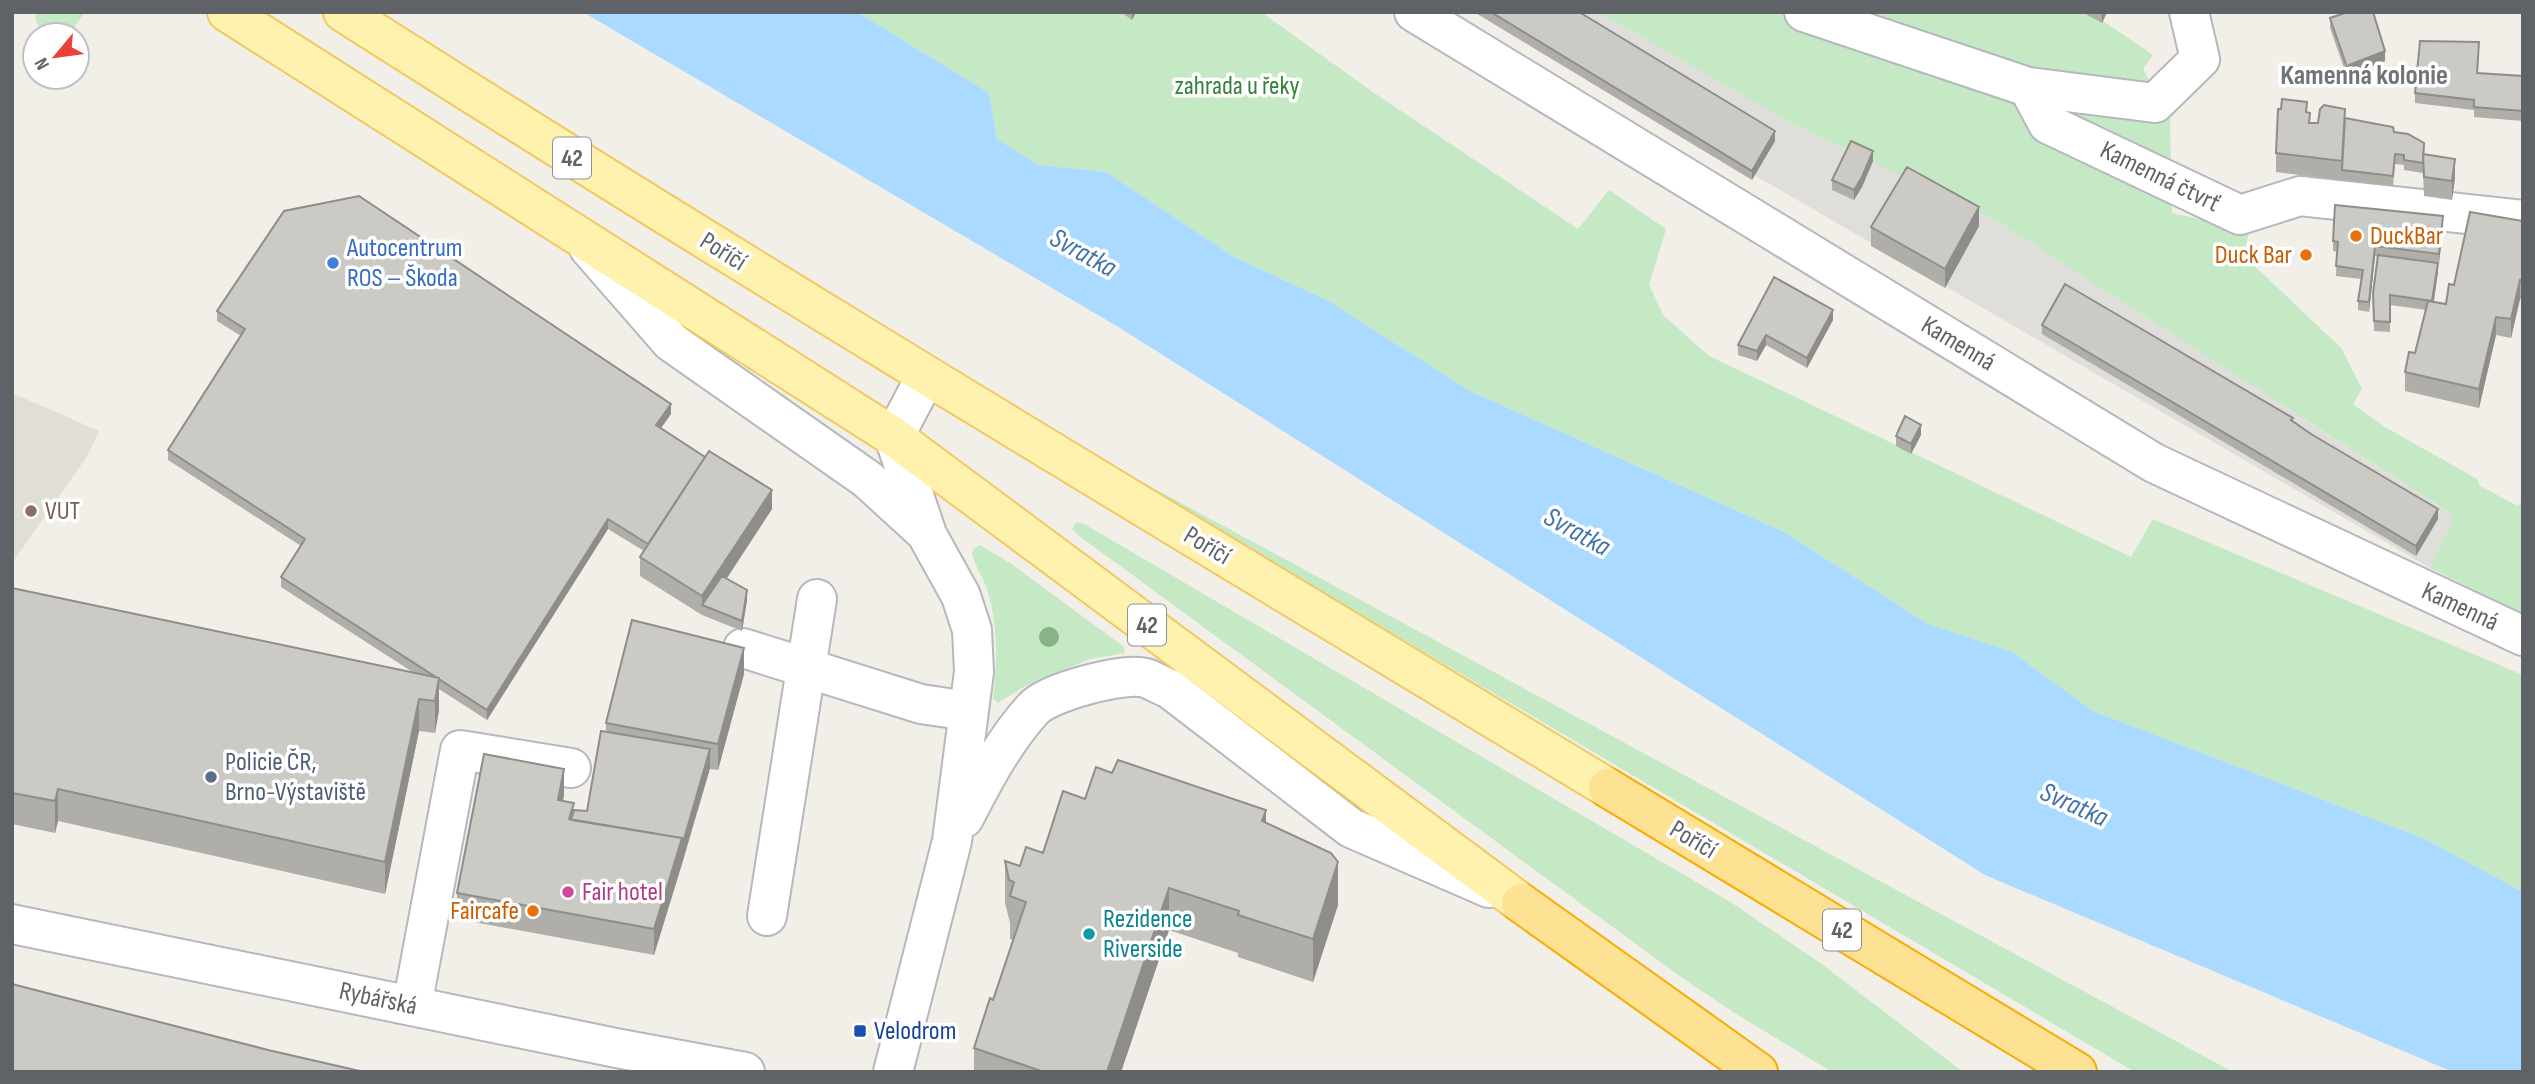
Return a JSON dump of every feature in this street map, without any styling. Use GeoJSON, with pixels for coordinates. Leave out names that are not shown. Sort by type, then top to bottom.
{"type":"FeatureCollection","features":[{"type":"Feature","properties":{"kind":"highway","name":"Poříčí"},"geometry":{"type":"LineString","coordinates":[[1608,788],[2077,1072]]}},
{"type":"Feature","properties":{"kind":"highway","name":"42"},"geometry":{"type":"LineString","coordinates":[[1521,903],[1758,1072]]}},
{"type":"Feature","properties":{"kind":"main road","name":"42"},"geometry":{"type":"LineString","coordinates":[[227,12],[894,437],[1521,903]]}},
{"type":"Feature","properties":{"kind":"main road","name":"Poříčí"},"geometry":{"type":"LineString","coordinates":[[343,12],[611,183],[1608,788]]}},
{"type":"Feature","properties":{"kind":"street","name":"Kamenná"},"geometry":{"type":"LineString","coordinates":[[1414,12],[2154,463],[2523,636]]}},
{"type":"Feature","properties":{"kind":"street","name":"Kamenná čtvrť"},"geometry":{"type":"LineString","coordinates":[[1804,12],[2028,87],[2155,103],[2200,59],[2189,12]]}},
{"type":"Feature","properties":{"kind":"street","name":"Kamenná čtvrť"},"geometry":{"type":"LineString","coordinates":[[2028,87],[2048,124],[2240,215],[2301,195],[2523,220]]}},
{"type":"Feature","properties":{"kind":"street"},"geometry":{"type":"LineString","coordinates":[[579,236],[671,342],[867,480],[926,533]]}},
{"type":"Feature","properties":{"kind":"street"},"geometry":{"type":"LineString","coordinates":[[892,1072],[952,841],[974,671],[972,630],[961,596],[926,533],[894,437],[926,376]]}},
{"type":"Feature","properties":{"kind":"street"},"geometry":{"type":"LineString","coordinates":[[767,916],[817,599]]}},
{"type":"Feature","properties":{"kind":"street"},"geometry":{"type":"LineString","coordinates":[[743,648],[921,704],[968,712]]}},
{"type":"Feature","properties":{"kind":"street"},"geometry":{"type":"LineString","coordinates":[[952,841],[992,765],[1035,706],[1064,691],[1090,684],[1144,678],[1170,690],[1351,828],[1521,903]]}},
{"type":"Feature","properties":{"kind":"street"},"geometry":{"type":"LineString","coordinates":[[412,1006],[460,750],[571,768]]}},
{"type":"Feature","properties":{"kind":"street","name":"Rybářská"},"geometry":{"type":"LineString","coordinates":[[12,924],[412,1006],[614,1060],[745,1072]]}},
{"type":"Feature","properties":{"kind":"shaded area"},"geometry":{"type":"Polygon","coordinates":[[[1474,12],[1598,12],[1792,124],[1993,219],[2456,517],[2430,568],[1474,12]]]}},
{"type":"Feature","properties":{"kind":"shaded area","name":"VUT"},"geometry":{"type":"Polygon","coordinates":[[[12,393],[99,431],[86,458],[12,563],[12,393]]]}},
{"type":"Feature","properties":{"kind":"green space"},"geometry":{"type":"Polygon","coordinates":[[[37,12],[85,12],[79,21],[37,21],[37,12]]]}},
{"type":"Feature","properties":{"kind":"green space","name":"zahrada u řeky"},"geometry":{"type":"Polygon","coordinates":[[[857,12],[1261,12],[1377,95],[1578,229],[1609,190],[1666,229],[1649,285],[1663,315],[1709,356],[2131,557],[2153,519],[2523,675],[2523,892],[2425,839],[2093,711],[2012,652],[1928,624],[1784,532],[1470,391],[1327,300],[1234,257],[1106,172],[1039,165],[997,139],[989,93],[857,12]]]}},
{"type":"Feature","properties":{"kind":"green space"},"geometry":{"type":"Polygon","coordinates":[[[1598,12],[2090,12],[2153,55],[2143,69],[2170,119],[2172,213],[2249,230],[2244,256],[2342,349],[2362,389],[2353,404],[2385,427],[2477,479],[2480,486],[2518,506],[2523,500],[2523,614],[2430,568],[2455,516],[1993,219],[1792,124],[1598,12]]]}},
{"type":"Feature","properties":{"kind":"green space"},"geometry":{"type":"Polygon","coordinates":[[[1072,444],[2233,1072],[2135,1072],[1072,444]]]}},
{"type":"Feature","properties":{"kind":"green space"},"geometry":{"type":"Polygon","coordinates":[[[1076,522],[1084,524],[1732,903],[1823,965],[1963,1072],[1832,1072],[1733,1012],[1681,977],[1078,535],[1072,529],[1076,522]]]}},
{"type":"Feature","properties":{"kind":"green space"},"geometry":{"type":"Polygon","coordinates":[[[980,545],[1013,565],[1124,647],[1125,653],[1090,659],[1025,686],[998,703],[993,698],[996,657],[993,616],[987,589],[972,554],[973,549],[980,545]]]}},
{"type":"Feature","properties":{"kind":"water","name":"Svratka"},"geometry":{"type":"Polygon","coordinates":[[[583,12],[857,12],[989,93],[997,139],[1039,165],[1106,172],[1234,257],[1327,300],[1470,391],[1784,532],[1928,624],[2012,652],[2093,711],[2425,839],[2523,892],[2523,1072],[2453,1072],[1985,875],[1120,328],[583,12]]]}},
{"type":"Feature","properties":{"kind":"building"},"geometry":{"type":"Polygon","coordinates":[[[1491,12],[1579,12],[1775,131],[1752,171],[1491,12]]]}},
{"type":"Feature","properties":{"kind":"building"},"geometry":{"type":"Polygon","coordinates":[[[2348,12],[2373,12],[2385,51],[2349,65],[2349,73],[2330,18],[2348,12]]]}},
{"type":"Feature","properties":{"kind":"building"},"geometry":{"type":"Polygon","coordinates":[[[2420,41],[2479,42],[2477,73],[2523,76],[2523,111],[2474,107],[2474,100],[2415,93],[2420,41]]]}},
{"type":"Feature","properties":{"kind":"building"},"geometry":{"type":"Polygon","coordinates":[[[2282,99],[2307,102],[2309,123],[2318,123],[2320,109],[2324,105],[2345,109],[2342,161],[2276,153],[2278,109],[2281,109],[2282,99]]]}},
{"type":"Feature","properties":{"kind":"building"},"geometry":{"type":"Polygon","coordinates":[[[2345,118],[2393,127],[2394,132],[2408,134],[2424,143],[2423,163],[2404,160],[2404,155],[2395,154],[2393,176],[2342,170],[2345,118]]]}},
{"type":"Feature","properties":{"kind":"building"},"geometry":{"type":"Polygon","coordinates":[[[1851,141],[1873,151],[1854,190],[1832,180],[1851,141]]]}},
{"type":"Feature","properties":{"kind":"building"},"geometry":{"type":"Polygon","coordinates":[[[2423,154],[2455,159],[2452,181],[2424,177],[2423,154]]]}},
{"type":"Feature","properties":{"kind":"building"},"geometry":{"type":"Polygon","coordinates":[[[1907,167],[1979,207],[1945,269],[1871,227],[1907,167]]]}},
{"type":"Feature","properties":{"kind":"building"},"geometry":{"type":"Polygon","coordinates":[[[359,196],[671,404],[656,425],[705,457],[648,544],[608,519],[487,710],[281,577],[305,539],[168,450],[245,329],[217,311],[284,211],[359,196]]]}},
{"type":"Feature","properties":{"kind":"building"},"geometry":{"type":"Polygon","coordinates":[[[2335,205],[2443,216],[2439,254],[2375,246],[2369,302],[2358,301],[2363,270],[2336,266],[2338,242],[2333,241],[2335,205]]]}},
{"type":"Feature","properties":{"kind":"building"},"geometry":{"type":"Polygon","coordinates":[[[2470,212],[2523,221],[2523,281],[2520,280],[2511,319],[2496,317],[2479,389],[2405,372],[2409,352],[2415,353],[2428,301],[2446,304],[2449,284],[2454,285],[2470,212]]]}},
{"type":"Feature","properties":{"kind":"building"},"geometry":{"type":"Polygon","coordinates":[[[2378,255],[2438,263],[2432,301],[2390,295],[2390,322],[2374,321],[2373,293],[2378,255]]]}},
{"type":"Feature","properties":{"kind":"building"},"geometry":{"type":"Polygon","coordinates":[[[1774,277],[1833,310],[1807,358],[1766,335],[1757,351],[1738,345],[1774,277]]]}},
{"type":"Feature","properties":{"kind":"building"},"geometry":{"type":"Polygon","coordinates":[[[2065,284],[2293,418],[2291,420],[2311,434],[2438,509],[2416,546],[2042,325],[2065,284]]]}},
{"type":"Feature","properties":{"kind":"building"},"geometry":{"type":"Polygon","coordinates":[[[1905,416],[1921,425],[1911,444],[1896,436],[1905,416]]]}},
{"type":"Feature","properties":{"kind":"building"},"geometry":{"type":"Polygon","coordinates":[[[709,451],[772,490],[702,596],[640,557],[709,451]]]}},
{"type":"Feature","properties":{"kind":"building"},"geometry":{"type":"Polygon","coordinates":[[[722,576],[747,590],[742,621],[702,605],[722,576]]]}},
{"type":"Feature","properties":{"kind":"building","name":"Policie ČR, Brno-Výstaviště"},"geometry":{"type":"Polygon","coordinates":[[[12,588],[439,678],[435,701],[419,699],[385,862],[58,789],[55,801],[12,793],[12,588]]]}},
{"type":"Feature","properties":{"kind":"building"},"geometry":{"type":"Polygon","coordinates":[[[632,620],[744,648],[718,744],[606,723],[632,620]]]}},
{"type":"Feature","properties":{"kind":"building"},"geometry":{"type":"Polygon","coordinates":[[[601,731],[710,749],[682,846],[682,838],[571,820],[574,810],[587,811],[601,731]]]}},
{"type":"Feature","properties":{"kind":"building","name":"Fair hotel"},"geometry":{"type":"Polygon","coordinates":[[[484,754],[564,769],[558,800],[574,803],[569,819],[682,838],[654,929],[457,893],[484,754]]]}},
{"type":"Feature","properties":{"kind":"building","name":"Rezidence Riverside"},"geometry":{"type":"Polygon","coordinates":[[[1118,760],[1266,810],[1262,821],[1331,853],[1338,862],[1313,939],[1238,915],[1239,911],[1169,888],[1107,1072],[1044,1072],[974,1048],[1026,902],[1010,896],[1014,882],[1009,880],[1005,861],[1020,866],[1026,847],[1043,853],[1063,791],[1085,799],[1096,767],[1112,773],[1118,760]]]}},
{"type":"Feature","properties":{"kind":"building"},"geometry":{"type":"Polygon","coordinates":[[[12,984],[268,1050],[364,1072],[12,1072],[12,984]]]}},
{"type":"Feature","properties":{"kind":"place","name":"DuckBar"},"geometry":{"type":"Point","coordinates":[2356,236]}},
{"type":"Feature","properties":{"kind":"place","name":"Duck Bar"},"geometry":{"type":"Point","coordinates":[2306,255]}},
{"type":"Feature","properties":{"kind":"place","name":"Autocentrum ROS – Škoda"},"geometry":{"type":"Point","coordinates":[333,263]}},
{"type":"Feature","properties":{"kind":"place","name":"VUT"},"geometry":{"type":"Point","coordinates":[31,511]}},
{"type":"Feature","properties":{"kind":"place","name":"Policie ČR, Brno-Výstaviště"},"geometry":{"type":"Point","coordinates":[211,777]}},
{"type":"Feature","properties":{"kind":"place","name":"Fair hotel"},"geometry":{"type":"Point","coordinates":[568,892]}},
{"type":"Feature","properties":{"kind":"place","name":"Faircafe"},"geometry":{"type":"Point","coordinates":[533,911]}},
{"type":"Feature","properties":{"kind":"place","name":"Rezidence Riverside"},"geometry":{"type":"Point","coordinates":[1089,934]}},
{"type":"Feature","properties":{"kind":"place","name":"Velodrom"},"geometry":{"type":"Point","coordinates":[860,1031]}},
{"type":"Feature","properties":{"kind":"district","name":"Kamenná kolonie"},"geometry":{"type":"Point","coordinates":[2364,75]}}]}
